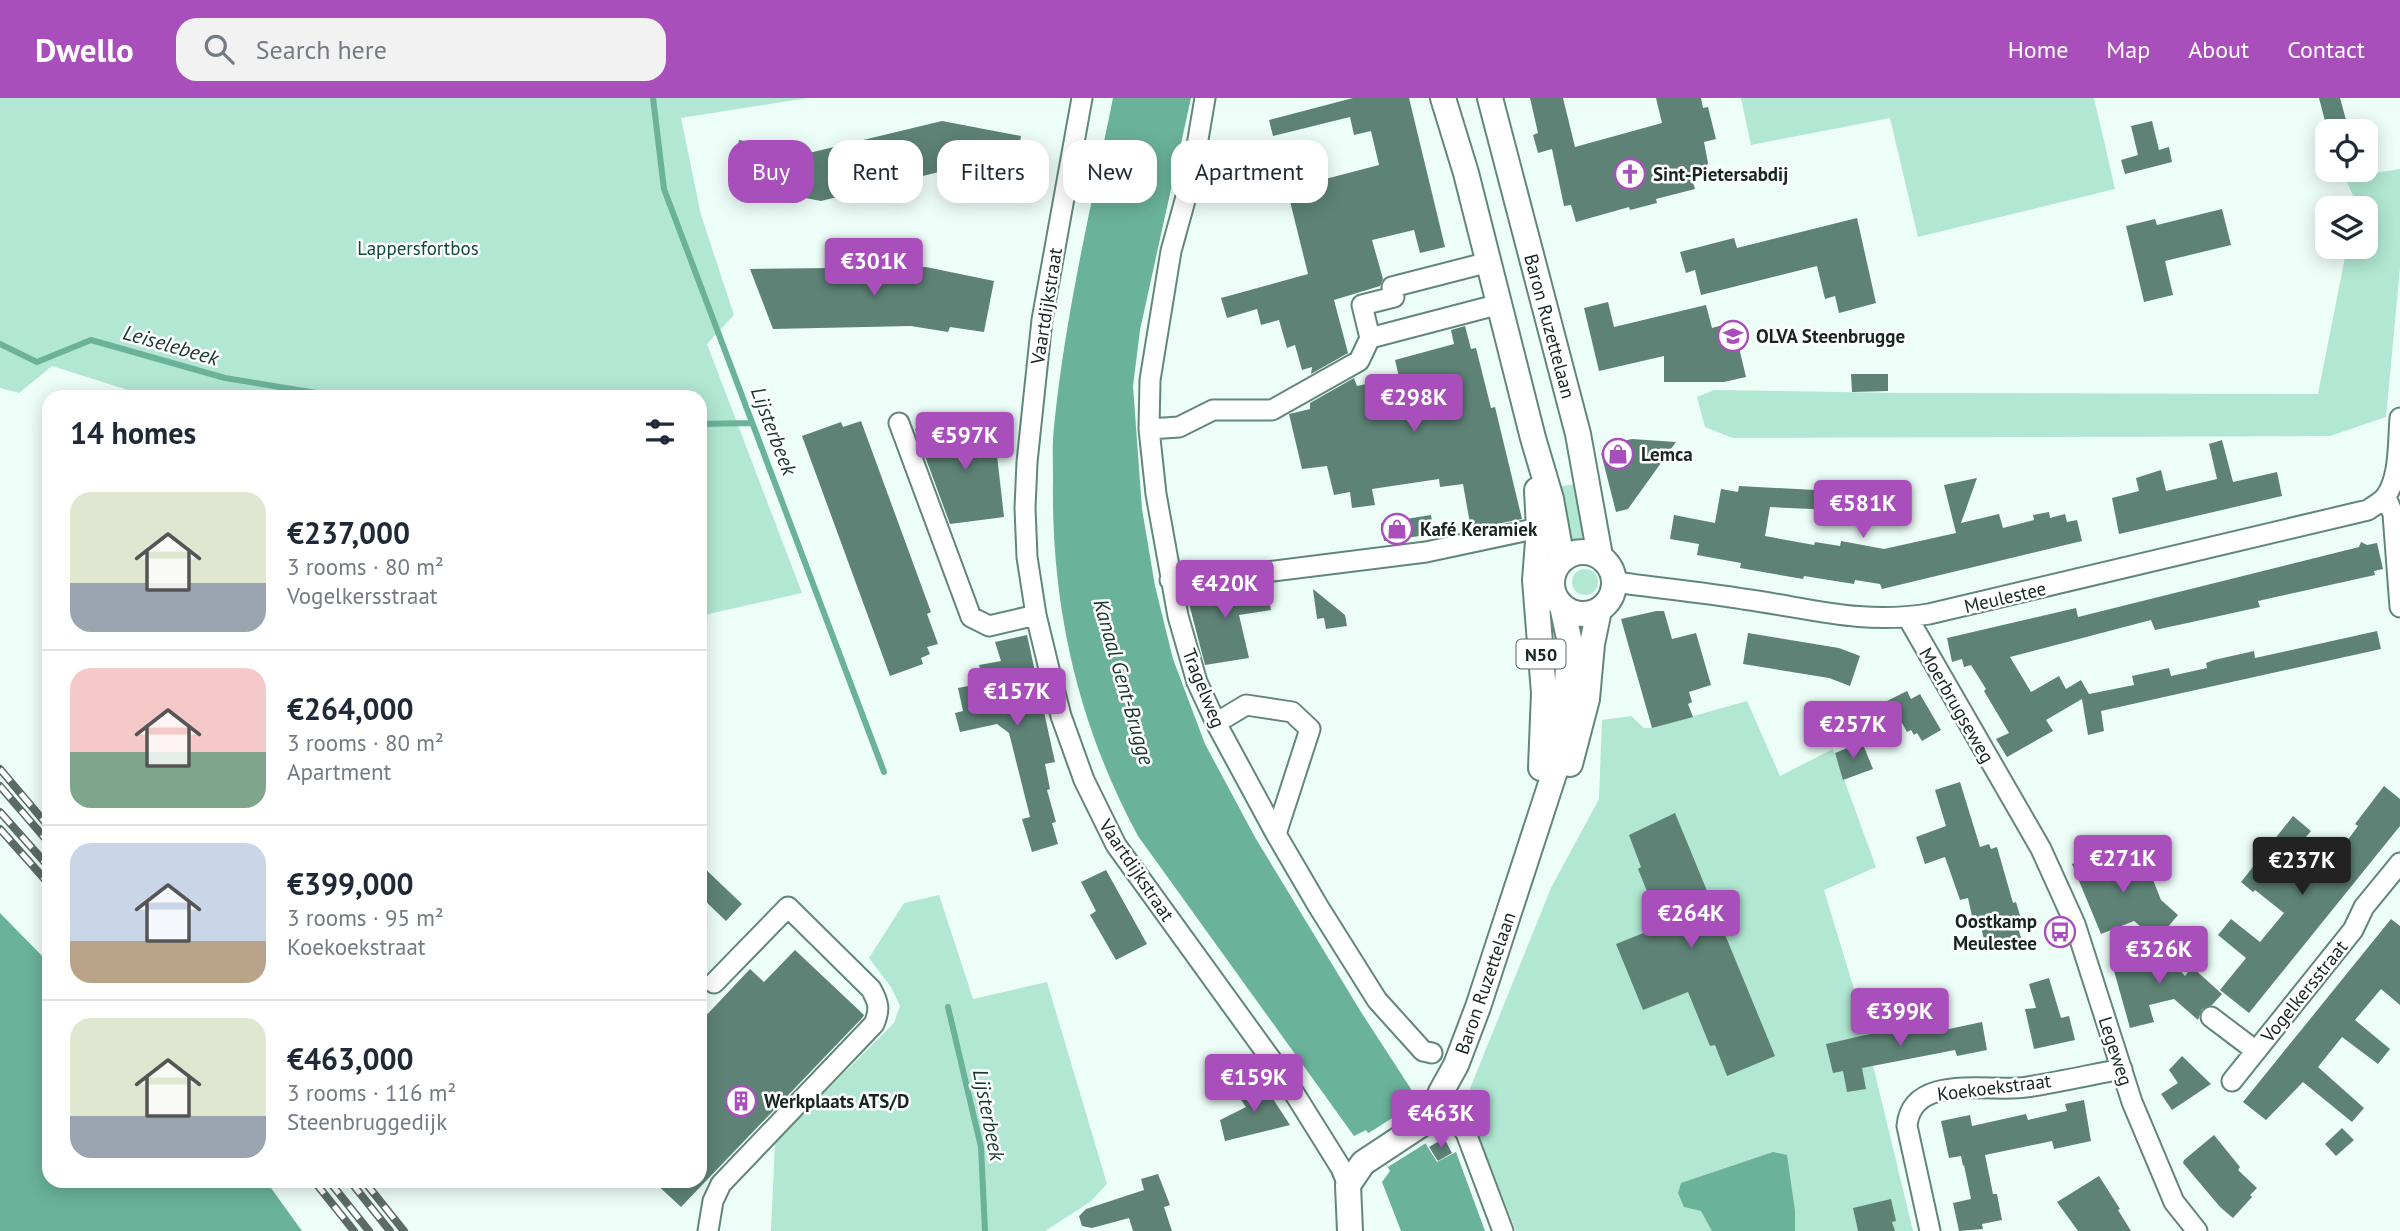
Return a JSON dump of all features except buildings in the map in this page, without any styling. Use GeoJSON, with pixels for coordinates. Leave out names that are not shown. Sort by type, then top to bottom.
{"type":"FeatureCollection","features":[{"type":"Feature","properties":{"kind":"main road","name":"Baron Ruzettelaan"},"geometry":{"type":"LineString","coordinates":[[1443,98],[1466,173],[1551,499],[1562,560]]}},
{"type":"Feature","properties":{"kind":"main road","name":"Baron Ruzettelaan"},"geometry":{"type":"LineString","coordinates":[[1461,98],[1467,123],[1466,173]]}},
{"type":"Feature","properties":{"kind":"main road","name":"Baron Ruzettelaan"},"geometry":{"type":"LineString","coordinates":[[1490,98],[1583,433],[1600,556]]}},
{"type":"Feature","properties":{"kind":"main road","name":"Baron Ruzettelaan"},"geometry":{"type":"LineString","coordinates":[[1524,869],[1529,819],[1542,763],[1544,693],[1535,580],[1539,529],[1533,438]]}},
{"type":"Feature","properties":{"kind":"main road"},"geometry":{"type":"LineString","coordinates":[[1562,560],[1574,553],[1587,551],[1600,556],[1608,563],[1615,582]]}},
{"type":"Feature","properties":{"kind":"main road","name":"N50"},"geometry":{"type":"LineString","coordinates":[[1562,560],[1555,570],[1552,583],[1554,595],[1562,606],[1573,612],[1586,614],[1599,610],[1613,593],[1615,582]]}},
{"type":"Feature","properties":{"kind":"main road","name":"Baron Ruzettelaan"},"geometry":{"type":"LineString","coordinates":[[1348,1185],[1363,1163],[1431,1118],[1456,1065],[1478,1007],[1555,771],[1570,643],[1562,606]]}},
{"type":"Feature","properties":{"kind":"main road","name":"Baron Ruzettelaan"},"geometry":{"type":"LineString","coordinates":[[1524,869],[1553,827],[1587,698],[1592,644],[1599,610]]}},
{"type":"Feature","properties":{"kind":"main road"},"geometry":{"type":"LineString","coordinates":[[1348,1185],[1350,1231]]}},
{"type":"Feature","properties":{"kind":"street","name":"Vaartdijkstraat"},"geometry":{"type":"LineString","coordinates":[[1082,98],[1042,320],[1027,462],[1027,557],[1036,615],[1061,716],[1098,813],[1116,845],[1286,1080],[1341,1168],[1348,1185]]}},
{"type":"Feature","properties":{"kind":"street","name":"Tragelweg"},"geometry":{"type":"LineString","coordinates":[[1205,98],[1192,175],[1171,251],[1150,380],[1149,429],[1170,580],[1197,682],[1276,834],[1377,1000],[1423,1051],[1432,1053]]}},
{"type":"Feature","properties":{"kind":"street"},"geometry":{"type":"LineString","coordinates":[[1149,429],[1179,427],[1213,410],[1272,410],[1359,361],[1370,338],[1362,305],[1394,297],[1392,287],[1489,262]]}},
{"type":"Feature","properties":{"kind":"street"},"geometry":{"type":"LineString","coordinates":[[1370,338],[1500,304]]}},
{"type":"Feature","properties":{"kind":"street"},"geometry":{"type":"LineString","coordinates":[[898,423],[971,617],[989,626],[1036,615]]}},
{"type":"Feature","properties":{"kind":"street"},"geometry":{"type":"LineString","coordinates":[[2399,428],[2393,480],[2386,497],[2393,514],[2400,607]]}},
{"type":"Feature","properties":{"kind":"street","name":"Meulestee"},"geometry":{"type":"LineString","coordinates":[[1615,582],[1744,599],[1854,618],[1908,618],[2339,518],[2368,510],[2386,497]]}},
{"type":"Feature","properties":{"kind":"street"},"geometry":{"type":"LineString","coordinates":[[1170,580],[1266,572],[1426,552],[1528,530]]}},
{"type":"Feature","properties":{"kind":"street","name":"Moerbrugseweg"},"geometry":{"type":"LineString","coordinates":[[1908,618],[2007,792]]}},
{"type":"Feature","properties":{"kind":"street"},"geometry":{"type":"LineString","coordinates":[[1216,723],[1246,705],[1292,712],[1310,729],[1276,834]]}},
{"type":"Feature","properties":{"kind":"street","name":"Legeweg"},"geometry":{"type":"LineString","coordinates":[[2007,792],[2041,849],[2075,924],[2132,1102],[2174,1202],[2197,1231]]}},
{"type":"Feature","properties":{"kind":"street","name":"Vogelkersstraat"},"geometry":{"type":"LineString","coordinates":[[2232,1081],[2353,930],[2364,907],[2400,863]]}},
{"type":"Feature","properties":{"kind":"street"},"geometry":{"type":"LineString","coordinates":[[708,1231],[713,1200],[721,1184],[874,1024],[879,1012],[878,1000],[871,989],[788,908],[715,983]]}},
{"type":"Feature","properties":{"kind":"street","name":"Vogelkersstraat"},"geometry":{"type":"LineString","coordinates":[[2211,1017],[2256,1051]]}},
{"type":"Feature","properties":{"kind":"street","name":"Koekoekstraat"},"geometry":{"type":"LineString","coordinates":[[1930,1231],[1907,1126],[1908,1116],[1918,1101],[1929,1094],[1964,1087],[2026,1087],[2122,1069]]}},
{"type":"Feature","properties":{"kind":"street"},"geometry":{"type":"LineString","coordinates":[[1443,1088],[1454,1116],[1466,1133],[1503,1231]]}},
{"type":"Feature","properties":{"kind":"green space","name":"Lappersfortbos"},"geometry":{"type":"Polygon","coordinates":[[[0,98],[807,98],[681,118],[701,215],[734,315],[707,344],[802,593],[707,614],[707,390],[128,390],[52,366],[19,393],[0,388],[0,98]]]}},
{"type":"Feature","properties":{"kind":"green space"},"geometry":{"type":"Polygon","coordinates":[[[1741,98],[2094,98],[2115,189],[1918,237],[1890,118],[1751,145],[1741,98]]]}},
{"type":"Feature","properties":{"kind":"green space"},"geometry":{"type":"Polygon","coordinates":[[[2400,169],[2400,268],[2386,417],[2330,436],[1733,438],[1705,427],[1697,397],[1714,390],[2318,394],[2345,259],[2378,259],[2378,196],[2353,196],[2347,182],[2378,182],[2378,173],[2400,169]]]}},
{"type":"Feature","properties":{"kind":"green space"},"geometry":{"type":"Polygon","coordinates":[[[1579,484],[1589,540],[1566,544],[1554,487],[1579,484]]]}},
{"type":"Feature","properties":{"kind":"green space"},"geometry":{"type":"Polygon","coordinates":[[[1585,569],[1594,573],[1598,582],[1594,591],[1585,595],[1576,591],[1572,582],[1576,573],[1585,569]]]}},
{"type":"Feature","properties":{"kind":"green space"},"geometry":{"type":"Polygon","coordinates":[[[1747,701],[1780,776],[1833,749],[1876,867],[1824,890],[1857,999],[1913,1231],[1516,1231],[1465,1101],[1551,888],[1599,799],[1602,720],[1631,716],[1644,728],[1651,728],[1747,701]]]}},
{"type":"Feature","properties":{"kind":"green space"},"geometry":{"type":"Polygon","coordinates":[[[939,895],[973,999],[1047,982],[1107,1184],[1090,1202],[1045,1231],[771,1231],[775,1142],[894,1023],[900,1006],[891,987],[869,958],[904,903],[939,895]]]}},
{"type":"Feature","properties":{"kind":"water","name":"Kanaal Gent-Brugge"},"geometry":{"type":"Polygon","coordinates":[[[1113,98],[1191,98],[1182,140],[1171,140],[1171,189],[1140,330],[1133,386],[1142,509],[1155,586],[1173,659],[1205,744],[1256,839],[1411,1089],[1404,1109],[1437,1162],[1456,1152],[1485,1231],[1401,1231],[1382,1182],[1390,1171],[1368,1133],[1366,1130],[1354,1136],[1138,836],[1117,794],[1084,708],[1063,619],[1057,573],[1053,440],[1059,385],[1092,203],[1157,203],[1157,140],[1104,140],[1113,98]]]}},
{"type":"Feature","properties":{"kind":"water"},"geometry":{"type":"Polygon","coordinates":[[[0,913],[42,956],[42,1188],[271,1188],[302,1231],[0,1231],[0,913]]]}},
{"type":"Feature","properties":{"kind":"water"},"geometry":{"type":"Polygon","coordinates":[[[1773,1152],[1787,1155],[1795,1231],[1712,1231],[1701,1211],[1684,1207],[1678,1193],[1681,1183],[1773,1152]]]}},
{"type":"Feature","properties":{"kind":"pier"},"geometry":{"type":"Polygon","coordinates":[[[1405,1110],[1426,1143],[1388,1167],[1367,1134],[1405,1110]]]}},
{"type":"Feature","properties":{"kind":"waterway","name":"Lijsterbeek"},"geometry":{"type":"LineString","coordinates":[[653,98],[664,189],[884,772]]}},
{"type":"Feature","properties":{"kind":"waterway","name":"Leiselebeek"},"geometry":{"type":"LineString","coordinates":[[0,344],[37,362],[91,340],[225,378],[298,390]]}},
{"type":"Feature","properties":{"kind":"waterway","name":"Leiselebeek"},"geometry":{"type":"LineString","coordinates":[[707,424],[751,423]]}},
{"type":"Feature","properties":{"kind":"waterway","name":"Lijsterbeek"},"geometry":{"type":"LineString","coordinates":[[948,1007],[981,1147],[985,1231]]}},
{"type":"Feature","properties":{"kind":"railway"},"geometry":{"type":"LineString","coordinates":[[0,769],[42,819]]}},
{"type":"Feature","properties":{"kind":"railway"},"geometry":{"type":"LineString","coordinates":[[0,786],[42,835]]}},
{"type":"Feature","properties":{"kind":"railway"},"geometry":{"type":"LineString","coordinates":[[0,812],[42,859]]}},
{"type":"Feature","properties":{"kind":"railway"},"geometry":{"type":"LineString","coordinates":[[0,829],[42,876]]}},
{"type":"Feature","properties":{"kind":"railway"},"geometry":{"type":"LineString","coordinates":[[320,1188],[354,1231]]}},
{"type":"Feature","properties":{"kind":"railway"},"geometry":{"type":"LineString","coordinates":[[335,1188],[369,1231]]}},
{"type":"Feature","properties":{"kind":"railway"},"geometry":{"type":"LineString","coordinates":[[356,1188],[390,1231]]}},
{"type":"Feature","properties":{"kind":"railway"},"geometry":{"type":"LineString","coordinates":[[370,1188],[404,1231]]}},
{"type":"Feature","properties":{"kind":"place","name":"Sint-Pietersabdij"},"geometry":{"type":"Point","coordinates":[1630,174]}},
{"type":"Feature","properties":{"kind":"place","name":"OLVA Steenbrugge"},"geometry":{"type":"Point","coordinates":[1733,336]}},
{"type":"Feature","properties":{"kind":"place","name":"Lemca"},"geometry":{"type":"Point","coordinates":[1618,454]}},
{"type":"Feature","properties":{"kind":"place","name":"Kafé Keramiek"},"geometry":{"type":"Point","coordinates":[1397,529]}},
{"type":"Feature","properties":{"kind":"place","name":"Oostkamp Meulestee"},"geometry":{"type":"Point","coordinates":[2060,932]}},
{"type":"Feature","properties":{"kind":"place","name":"Werkplaats ATS/D"},"geometry":{"type":"Point","coordinates":[741,1101]}}]}
